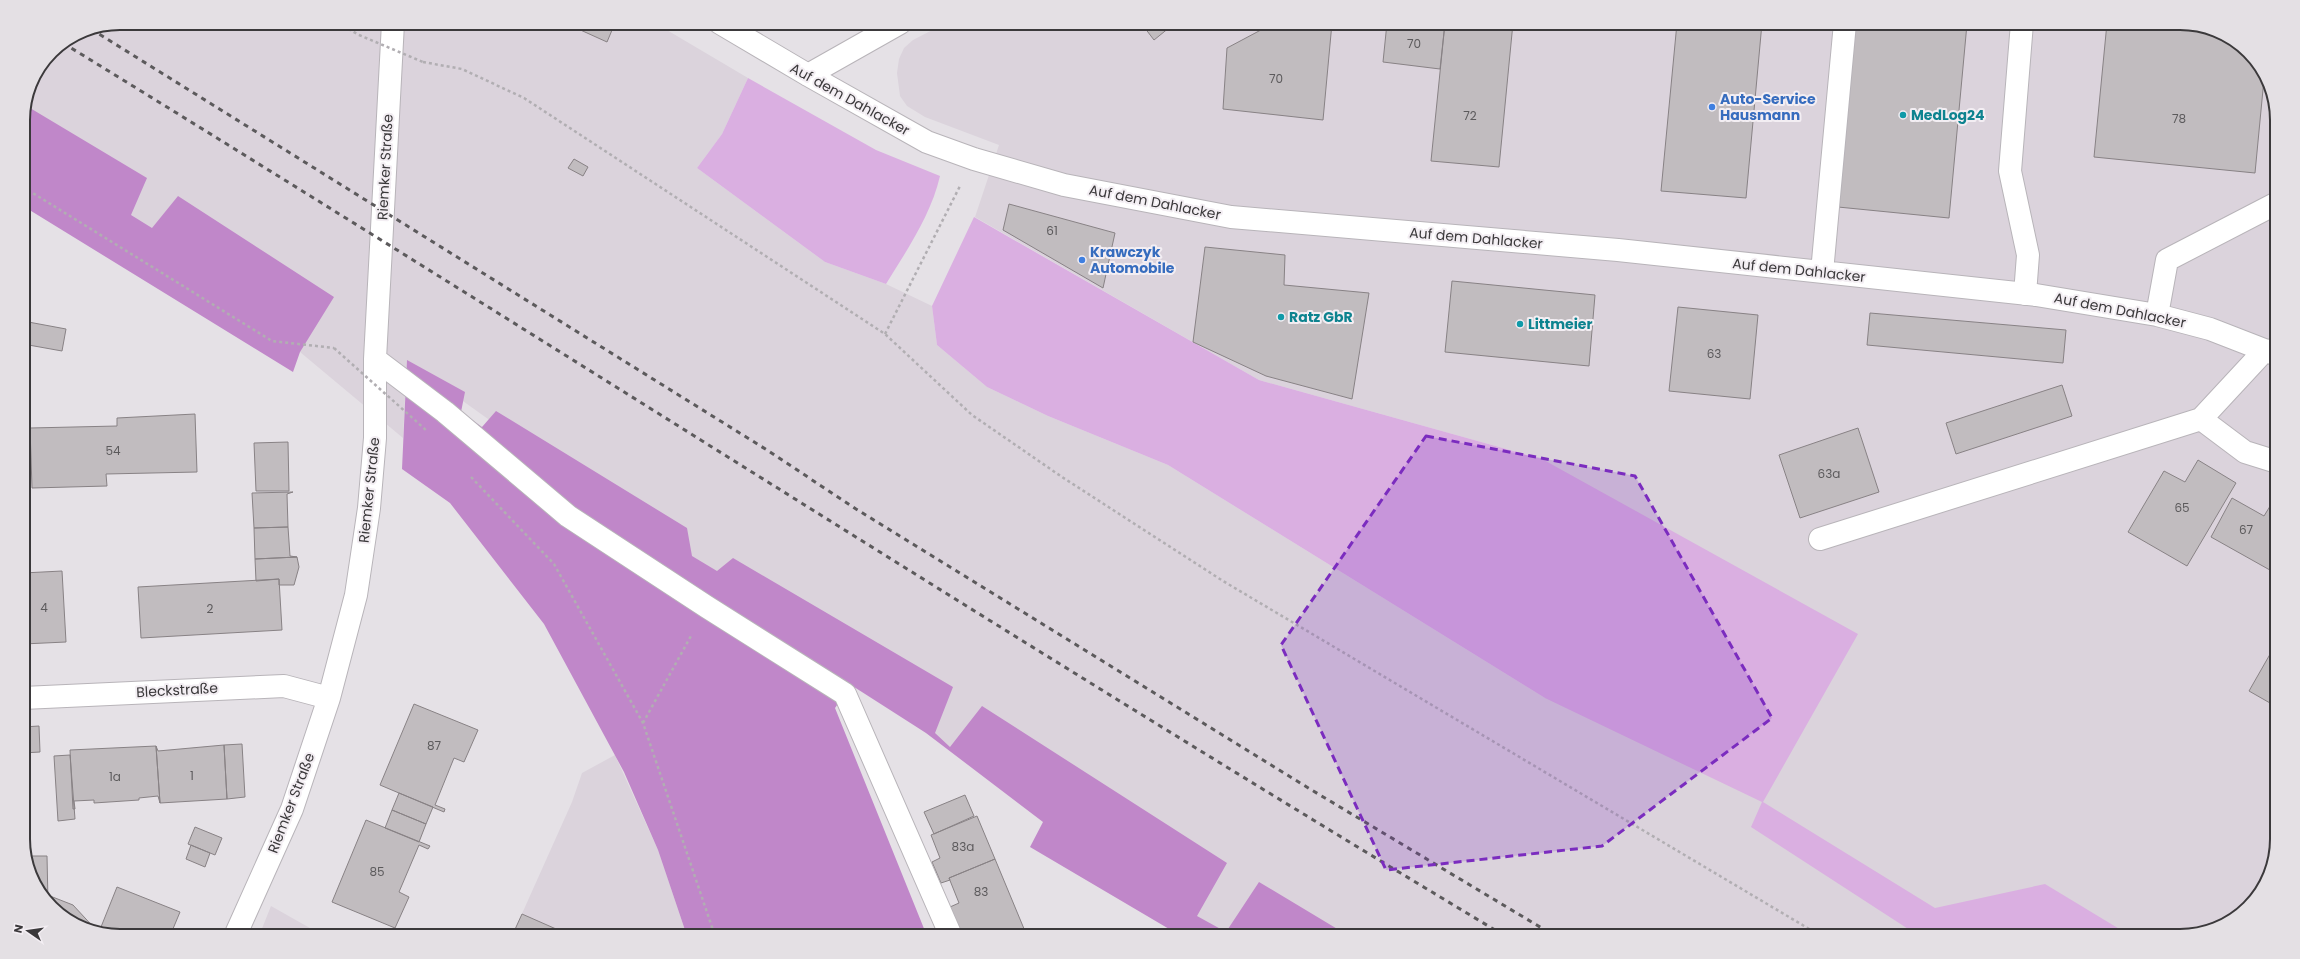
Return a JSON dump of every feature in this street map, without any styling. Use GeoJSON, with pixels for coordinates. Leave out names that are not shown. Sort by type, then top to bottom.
{"type":"FeatureCollection","features":[{"type":"Feature","properties":{"kind":"street","name":"Riemker Straße"},"geometry":{"type":"LineString","coordinates":[[238,929],[292,808],[329,698],[356,595],[369,508],[375,438],[375,359],[393,30]]}},
{"type":"Feature","properties":{"kind":"street","name":"Auf dem Dahlacker"},"geometry":{"type":"LineString","coordinates":[[732,30],[927,142],[974,159],[1064,185],[1231,216],[1618,250],[2025,294],[2157,315],[2210,328],[2270,352]]}},
{"type":"Feature","properties":{"kind":"street"},"geometry":{"type":"LineString","coordinates":[[808,75],[887,30]]}},
{"type":"Feature","properties":{"kind":"street"},"geometry":{"type":"LineString","coordinates":[[1822,272],[1844,30]]}},
{"type":"Feature","properties":{"kind":"street"},"geometry":{"type":"LineString","coordinates":[[2021,30],[2010,171],[2028,255],[2025,294]]}},
{"type":"Feature","properties":{"kind":"street"},"geometry":{"type":"LineString","coordinates":[[2157,315],[2167,260],[2270,200]]}},
{"type":"Feature","properties":{"kind":"street","name":"Auf dem Dahlacker"},"geometry":{"type":"LineString","coordinates":[[1820,539],[2200,419],[2270,353]]}},
{"type":"Feature","properties":{"kind":"street"},"geometry":{"type":"LineString","coordinates":[[375,359],[445,412],[568,516],[707,607],[845,694],[948,929]]}},
{"type":"Feature","properties":{"kind":"street"},"geometry":{"type":"LineString","coordinates":[[2200,419],[2246,452],[2270,460]]}},
{"type":"Feature","properties":{"kind":"street","name":"Bleckstraße"},"geometry":{"type":"LineString","coordinates":[[30,698],[284,686],[329,698]]}},
{"type":"Feature","properties":{"kind":"path"},"geometry":{"type":"LineString","coordinates":[[349,30],[359,36],[423,62],[462,69],[524,98],[885,334],[972,415],[1062,477],[1223,581],[1809,929]]}},
{"type":"Feature","properties":{"kind":"path"},"geometry":{"type":"LineString","coordinates":[[885,334],[974,159]]}},
{"type":"Feature","properties":{"kind":"path"},"geometry":{"type":"LineString","coordinates":[[30,191],[272,341],[334,348],[432,436]]}},
{"type":"Feature","properties":{"kind":"path"},"geometry":{"type":"LineString","coordinates":[[469,475],[554,564],[643,723],[713,929]]}},
{"type":"Feature","properties":{"kind":"path"},"geometry":{"type":"LineString","coordinates":[[643,723],[707,607]]}},
{"type":"Feature","properties":{"kind":"highlighted area"},"geometry":{"type":"Polygon","coordinates":[[[1426,436],[1635,476],[1772,718],[1602,846],[1386,870],[1281,645],[1426,436]]]}},
{"type":"Feature","properties":{"kind":"shaded area"},"geometry":{"type":"Polygon","coordinates":[[[114,30],[667,30],[748,78],[722,134],[697,168],[825,262],[886,284],[932,306],[937,345],[987,387],[1048,416],[1168,465],[1545,698],[1542,459],[1259,380],[975,217],[999,145],[925,117],[907,106],[900,96],[897,73],[899,59],[904,48],[913,40],[932,30],[2186,30],[2198,32],[2215,37],[2225,42],[2244,56],[2258,75],[2263,85],[2270,114],[2270,839],[2267,862],[2258,884],[2244,903],[2220,920],[2186,929],[1205,929],[926,733],[407,361],[403,438],[300,352],[30,174],[30,114],[33,97],[42,75],[56,56],[80,39],[97,33],[114,30]]]}},
{"type":"Feature","properties":{"kind":"shaded area"},"geometry":{"type":"Polygon","coordinates":[[[748,78],[876,150],[940,176],[931,205],[918,232],[886,284],[825,262],[697,168],[722,134],[748,78]]]}},
{"type":"Feature","properties":{"kind":"shaded area"},"geometry":{"type":"Polygon","coordinates":[[[31,109],[147,178],[131,215],[152,228],[178,196],[334,297],[300,352],[293,372],[30,210],[31,109]]]}},
{"type":"Feature","properties":{"kind":"shaded area"},"geometry":{"type":"Polygon","coordinates":[[[974,217],[1259,380],[1542,459],[1858,634],[1763,802],[1935,908],[2045,884],[2119,929],[1908,929],[1751,827],[1762,802],[1545,698],[1168,465],[1048,416],[987,387],[937,345],[932,306],[974,217]]]}},
{"type":"Feature","properties":{"kind":"shaded area"},"geometry":{"type":"Polygon","coordinates":[[[407,360],[465,392],[461,412],[482,427],[496,411],[687,528],[692,556],[717,571],[733,558],[953,687],[935,733],[950,747],[982,706],[1227,863],[1197,916],[1221,929],[1169,929],[1030,847],[1043,822],[926,733],[851,685],[835,708],[924,929],[685,929],[658,850],[624,772],[544,624],[450,503],[402,469],[407,360]]]}},
{"type":"Feature","properties":{"kind":"shaded area"},"geometry":{"type":"Polygon","coordinates":[[[615,755],[658,850],[685,929],[515,929],[572,802],[582,773],[615,755]]]}},
{"type":"Feature","properties":{"kind":"shaded area"},"geometry":{"type":"Polygon","coordinates":[[[1259,882],[1337,929],[1228,929],[1259,882]]]}},
{"type":"Feature","properties":{"kind":"shaded area"},"geometry":{"type":"Polygon","coordinates":[[[271,906],[312,929],[262,929],[271,906]]]}},
{"type":"Feature","properties":{"kind":"building"},"geometry":{"type":"Polygon","coordinates":[[[580,30],[612,30],[607,42],[580,30]]]}},
{"type":"Feature","properties":{"kind":"building"},"geometry":{"type":"Polygon","coordinates":[[[1146,30],[1166,30],[1154,40],[1146,30]]]}},
{"type":"Feature","properties":{"kind":"building"},"geometry":{"type":"Polygon","coordinates":[[[1261,30],[1331,30],[1323,120],[1223,109],[1227,48],[1261,30]]]}},
{"type":"Feature","properties":{"kind":"building"},"geometry":{"type":"Polygon","coordinates":[[[1386,30],[1444,30],[1440,69],[1383,62],[1386,30]]]}},
{"type":"Feature","properties":{"kind":"building"},"geometry":{"type":"Polygon","coordinates":[[[1444,30],[1512,30],[1499,167],[1431,161],[1444,30]]]}},
{"type":"Feature","properties":{"kind":"building","name":"Auto-Service Hausmann"},"geometry":{"type":"Polygon","coordinates":[[[1676,30],[1761,30],[1746,198],[1661,191],[1676,30]]]}},
{"type":"Feature","properties":{"kind":"building","name":"MedLog24"},"geometry":{"type":"Polygon","coordinates":[[[1855,30],[1966,30],[1949,218],[1838,207],[1855,30]]]}},
{"type":"Feature","properties":{"kind":"building"},"geometry":{"type":"Polygon","coordinates":[[[2106,30],[2186,30],[2215,37],[2225,42],[2244,56],[2258,75],[2263,85],[2255,173],[2094,157],[2106,30]]]}},
{"type":"Feature","properties":{"kind":"building"},"geometry":{"type":"Polygon","coordinates":[[[574,159],[588,167],[583,176],[568,168],[574,159]]]}},
{"type":"Feature","properties":{"kind":"building","name":"Krawczyk Automobile"},"geometry":{"type":"Polygon","coordinates":[[[1009,204],[1115,233],[1103,288],[1003,230],[1009,204]]]}},
{"type":"Feature","properties":{"kind":"building","name":"Ratz GbR"},"geometry":{"type":"Polygon","coordinates":[[[1205,247],[1285,255],[1284,285],[1369,293],[1352,399],[1266,376],[1193,342],[1205,247]]]}},
{"type":"Feature","properties":{"kind":"building","name":"Littmeier"},"geometry":{"type":"Polygon","coordinates":[[[1452,281],[1595,295],[1589,366],[1445,352],[1452,281]]]}},
{"type":"Feature","properties":{"kind":"building"},"geometry":{"type":"Polygon","coordinates":[[[1678,307],[1758,315],[1750,399],[1669,391],[1678,307]]]}},
{"type":"Feature","properties":{"kind":"building"},"geometry":{"type":"Polygon","coordinates":[[[1870,313],[2066,330],[2063,363],[1867,345],[1870,313]]]}},
{"type":"Feature","properties":{"kind":"building"},"geometry":{"type":"Polygon","coordinates":[[[30,322],[66,329],[62,351],[30,345],[30,322]]]}},
{"type":"Feature","properties":{"kind":"building"},"geometry":{"type":"Polygon","coordinates":[[[2062,385],[2072,416],[1956,454],[1946,423],[2062,385]]]}},
{"type":"Feature","properties":{"kind":"building"},"geometry":{"type":"Polygon","coordinates":[[[195,414],[197,472],[106,474],[107,486],[32,488],[30,428],[117,426],[117,418],[195,414]]]}},
{"type":"Feature","properties":{"kind":"building"},"geometry":{"type":"Polygon","coordinates":[[[1858,428],[1879,492],[1800,518],[1779,455],[1858,428]]]}},
{"type":"Feature","properties":{"kind":"building"},"geometry":{"type":"Polygon","coordinates":[[[288,442],[289,491],[256,491],[254,443],[288,442]]]}},
{"type":"Feature","properties":{"kind":"building"},"geometry":{"type":"Polygon","coordinates":[[[2198,460],[2236,483],[2187,566],[2128,532],[2164,471],[2185,482],[2198,460]]]}},
{"type":"Feature","properties":{"kind":"building"},"geometry":{"type":"Polygon","coordinates":[[[293,492],[287,494],[288,527],[254,528],[252,493],[293,492]]]}},
{"type":"Feature","properties":{"kind":"building"},"geometry":{"type":"Polygon","coordinates":[[[2232,498],[2264,516],[2270,506],[2270,570],[2211,537],[2232,498]]]}},
{"type":"Feature","properties":{"kind":"building"},"geometry":{"type":"Polygon","coordinates":[[[288,527],[290,556],[297,557],[255,559],[254,528],[288,527]]]}},
{"type":"Feature","properties":{"kind":"building"},"geometry":{"type":"Polygon","coordinates":[[[297,557],[299,567],[294,585],[279,585],[279,579],[256,581],[255,559],[297,557]]]}},
{"type":"Feature","properties":{"kind":"building"},"geometry":{"type":"Polygon","coordinates":[[[62,571],[66,642],[30,644],[30,573],[62,571]]]}},
{"type":"Feature","properties":{"kind":"building"},"geometry":{"type":"Polygon","coordinates":[[[279,579],[282,630],[141,638],[138,587],[279,579]]]}},
{"type":"Feature","properties":{"kind":"building"},"geometry":{"type":"Polygon","coordinates":[[[2270,654],[2270,703],[2249,691],[2270,654]]]}},
{"type":"Feature","properties":{"kind":"building"},"geometry":{"type":"Polygon","coordinates":[[[414,704],[478,730],[464,762],[454,758],[435,805],[445,809],[444,812],[380,785],[414,704]]]}},
{"type":"Feature","properties":{"kind":"building"},"geometry":{"type":"Polygon","coordinates":[[[39,726],[40,752],[30,753],[30,727],[39,726]]]}},
{"type":"Feature","properties":{"kind":"building"},"geometry":{"type":"Polygon","coordinates":[[[242,744],[245,797],[227,799],[224,745],[242,744]]]}},
{"type":"Feature","properties":{"kind":"building"},"geometry":{"type":"Polygon","coordinates":[[[224,745],[227,799],[160,803],[156,746],[158,751],[224,745]]]}},
{"type":"Feature","properties":{"kind":"building"},"geometry":{"type":"Polygon","coordinates":[[[156,746],[160,803],[158,796],[139,798],[139,800],[94,803],[94,800],[74,801],[75,809],[73,809],[70,750],[156,746]]]}},
{"type":"Feature","properties":{"kind":"building"},"geometry":{"type":"Polygon","coordinates":[[[70,755],[75,819],[58,821],[54,756],[70,755]]]}},
{"type":"Feature","properties":{"kind":"building"},"geometry":{"type":"Polygon","coordinates":[[[399,793],[433,807],[426,824],[392,810],[399,793]]]}},
{"type":"Feature","properties":{"kind":"building"},"geometry":{"type":"Polygon","coordinates":[[[965,795],[974,816],[934,834],[924,812],[965,795]]]}},
{"type":"Feature","properties":{"kind":"building"},"geometry":{"type":"Polygon","coordinates":[[[392,810],[426,824],[419,842],[385,828],[392,810]]]}},
{"type":"Feature","properties":{"kind":"building"},"geometry":{"type":"Polygon","coordinates":[[[977,816],[995,859],[949,878],[950,880],[941,883],[932,862],[940,858],[931,835],[977,816]]]}},
{"type":"Feature","properties":{"kind":"building"},"geometry":{"type":"Polygon","coordinates":[[[366,820],[430,846],[428,849],[419,845],[399,892],[409,897],[395,928],[332,902],[366,820]]]}},
{"type":"Feature","properties":{"kind":"building"},"geometry":{"type":"Polygon","coordinates":[[[195,827],[222,838],[215,855],[188,844],[195,827]]]}},
{"type":"Feature","properties":{"kind":"building"},"geometry":{"type":"Polygon","coordinates":[[[191,845],[210,853],[205,867],[186,859],[191,845]]]}},
{"type":"Feature","properties":{"kind":"building"},"geometry":{"type":"Polygon","coordinates":[[[32,856],[47,856],[48,893],[39,879],[32,856]]]}},
{"type":"Feature","properties":{"kind":"building"},"geometry":{"type":"Polygon","coordinates":[[[995,859],[1024,929],[959,929],[950,907],[959,903],[949,878],[995,859]]]}},
{"type":"Feature","properties":{"kind":"building"},"geometry":{"type":"Polygon","coordinates":[[[117,887],[180,912],[173,929],[120,929],[101,927],[117,887]]]}},
{"type":"Feature","properties":{"kind":"building"},"geometry":{"type":"Polygon","coordinates":[[[51,896],[73,905],[90,924],[75,917],[61,907],[51,896]]]}},
{"type":"Feature","properties":{"kind":"building"},"geometry":{"type":"Polygon","coordinates":[[[522,914],[556,929],[515,929],[522,914]]]}},
{"type":"Feature","properties":{"kind":"railway"},"geometry":{"type":"LineString","coordinates":[[97,33],[767,450],[856,509],[1310,789],[1543,929]]}},
{"type":"Feature","properties":{"kind":"railway"},"geometry":{"type":"LineString","coordinates":[[68,46],[963,604],[1493,929]]}},
{"type":"Feature","properties":{"kind":"place","name":"Auto-Service Hausmann"},"geometry":{"type":"Point","coordinates":[1712,107]}},
{"type":"Feature","properties":{"kind":"place","name":"MedLog24"},"geometry":{"type":"Point","coordinates":[1903,115]}},
{"type":"Feature","properties":{"kind":"place","name":"Krawczyk Automobile"},"geometry":{"type":"Point","coordinates":[1082,260]}},
{"type":"Feature","properties":{"kind":"place","name":"Ratz GbR"},"geometry":{"type":"Point","coordinates":[1281,317]}},
{"type":"Feature","properties":{"kind":"place","name":"Littmeier"},"geometry":{"type":"Point","coordinates":[1520,324]}}]}
